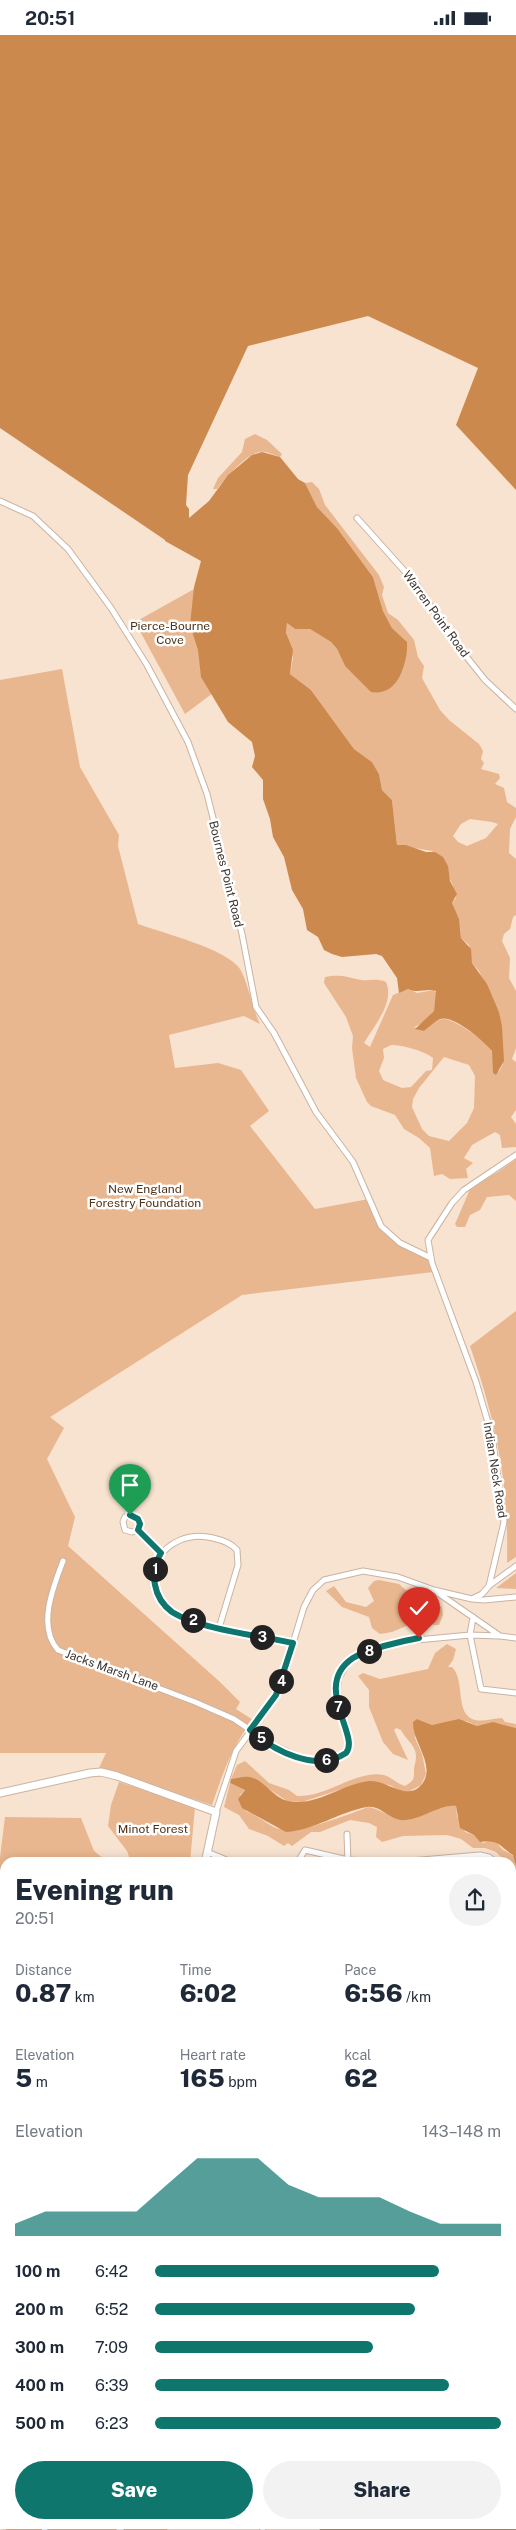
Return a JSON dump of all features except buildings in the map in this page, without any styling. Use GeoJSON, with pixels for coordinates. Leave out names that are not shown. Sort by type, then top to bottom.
{"type":"FeatureCollection","features":[{"type":"Feature","properties":{"kind":"street","name":"Bournes Point Road"},"geometry":{"type":"LineString","coordinates":[[0,501],[33,516],[68,549],[112,608],[147,665],[188,742],[207,794],[242,934],[256,1007],[274,1033],[316,1112],[353,1162],[381,1226],[400,1243],[430,1258]]}},
{"type":"Feature","properties":{"kind":"street","name":"Warren Point Road"},"geometry":{"type":"LineString","coordinates":[[357,518],[422,591],[450,636],[485,680],[516,709]]}},
{"type":"Feature","properties":{"kind":"street","name":"Indian Neck Road"},"geometry":{"type":"LineString","coordinates":[[489,1586],[504,1522],[492,1436],[476,1382],[430,1258],[429,1238],[455,1199],[464,1190],[516,1155]]}},
{"type":"Feature","properties":{"kind":"street"},"geometry":{"type":"LineString","coordinates":[[138,1530],[161,1553]]}},
{"type":"Feature","properties":{"kind":"street"},"geometry":{"type":"LineString","coordinates":[[219,1627],[238,1565],[237,1550],[225,1542],[196,1535],[180,1539],[161,1553],[155,1566],[154,1577],[158,1594],[164,1603],[177,1614],[219,1627],[293,1643]]}},
{"type":"Feature","properties":{"kind":"street","name":"Jacks Marsh Lane"},"geometry":{"type":"LineString","coordinates":[[63,1561],[54,1586],[47,1624],[49,1637],[58,1650],[187,1698],[234,1719],[274,1747],[314,1761],[342,1756],[349,1751],[350,1744],[339,1712],[336,1695],[339,1678],[348,1662],[362,1653],[406,1641],[470,1635]]}},
{"type":"Feature","properties":{"kind":"street"},"geometry":{"type":"LineString","coordinates":[[472,1599],[482,1594],[489,1586],[516,1566]]}},
{"type":"Feature","properties":{"kind":"street"},"geometry":{"type":"LineString","coordinates":[[206,1857],[216,1812],[234,1756],[250,1730],[276,1695],[308,1598],[324,1580],[363,1571],[398,1577],[434,1590],[472,1599],[516,1597]]}},
{"type":"Feature","properties":{"kind":"street"},"geometry":{"type":"LineString","coordinates":[[434,1590],[500,1637]]}},
{"type":"Feature","properties":{"kind":"street"},"geometry":{"type":"LineString","coordinates":[[473,1617],[470,1635],[481,1689],[516,1693]]}},
{"type":"Feature","properties":{"kind":"street"},"geometry":{"type":"LineString","coordinates":[[470,1635],[516,1638]]}},
{"type":"Feature","properties":{"kind":"street"},"geometry":{"type":"LineString","coordinates":[[0,1793],[98,1772],[114,1775],[216,1812]]}},
{"type":"Feature","properties":{"kind":"street"},"geometry":{"type":"LineString","coordinates":[[347,1834],[348,1857]]}},
{"type":"Feature","properties":{"kind":"street"},"geometry":{"type":"LineString","coordinates":[[301,1857],[305,1851],[331,1857]]}},
{"type":"Feature","properties":{"kind":"street"},"geometry":{"type":"LineString","coordinates":[[207,1852],[219,1857]]}},
{"type":"Feature","properties":{"kind":"street"},"geometry":{"type":"LineString","coordinates":[[457,1857],[480,1855],[489,1857]]}},
{"type":"Feature","properties":{"kind":"green space"},"geometry":{"type":"Polygon","coordinates":[[[255,434],[267,440],[282,454],[280,457],[265,452],[255,454],[237,467],[217,489],[213,489],[218,478],[242,452],[245,439],[255,434]]]}},
{"type":"Feature","properties":{"kind":"green space"},"geometry":{"type":"Polygon","coordinates":[[[312,482],[319,489],[325,505],[379,575],[384,587],[382,595],[388,613],[398,620],[414,640],[418,657],[424,666],[422,678],[440,710],[449,720],[479,744],[483,751],[481,759],[484,763],[481,769],[499,774],[500,778],[495,784],[504,788],[507,802],[516,808],[516,817],[510,829],[509,853],[516,859],[516,915],[513,917],[510,929],[504,934],[502,941],[510,958],[509,978],[516,991],[516,1048],[512,1059],[516,1062],[516,1110],[511,1117],[516,1124],[516,1147],[502,1148],[500,1135],[495,1132],[472,1145],[464,1158],[473,1163],[466,1169],[468,1178],[450,1179],[442,1174],[434,1176],[430,1148],[419,1138],[404,1129],[395,1115],[371,1106],[367,1102],[356,1078],[352,1048],[353,1036],[346,1017],[324,983],[325,977],[335,976],[386,982],[388,998],[386,1006],[364,1043],[370,1047],[393,995],[408,989],[417,993],[434,990],[437,994],[434,1011],[423,1023],[414,1027],[424,1031],[438,1020],[449,1020],[470,1031],[488,1046],[493,1055],[493,1073],[499,1071],[503,1064],[499,1012],[479,971],[472,963],[469,945],[461,938],[460,927],[452,903],[456,898],[455,892],[447,874],[432,851],[397,845],[392,800],[382,790],[379,774],[372,762],[354,749],[311,690],[290,674],[293,658],[286,633],[287,623],[295,629],[310,629],[331,642],[337,649],[345,666],[391,685],[403,671],[406,653],[405,640],[392,628],[383,611],[373,577],[337,528],[317,507],[305,483],[312,482]],[[470,819],[461,824],[453,836],[458,842],[467,846],[486,838],[498,824],[492,822],[470,819]],[[396,1045],[383,1049],[384,1058],[379,1071],[383,1080],[402,1088],[411,1087],[426,1071],[432,1070],[433,1058],[425,1053],[396,1045]],[[444,1057],[419,1088],[413,1099],[412,1107],[422,1129],[429,1136],[449,1141],[467,1123],[474,1108],[475,1076],[469,1065],[444,1057]]]}},
{"type":"Feature","properties":{"kind":"green space","name":"Pierce-Bourne Cove"},"geometry":{"type":"Polygon","coordinates":[[[196,588],[217,690],[185,714],[135,622],[196,588]]]}},
{"type":"Feature","properties":{"kind":"green space","name":"New England Forestry Foundation"},"geometry":{"type":"Polygon","coordinates":[[[62,669],[80,767],[119,835],[118,846],[138,924],[209,948],[233,962],[243,974],[260,1024],[244,1016],[169,1035],[175,1068],[218,1063],[241,1070],[269,1111],[250,1126],[315,1209],[369,1199],[380,1223],[391,1237],[429,1260],[433,1272],[242,1295],[50,1417],[64,1428],[47,1459],[75,1517],[68,1546],[220,1682],[240,1702],[236,1709],[253,1720],[234,1749],[212,1805],[99,1768],[106,1753],[0,1753],[0,680],[62,669]]]}},
{"type":"Feature","properties":{"kind":"green space"},"geometry":{"type":"Polygon","coordinates":[[[516,1159],[516,1201],[509,1195],[487,1197],[480,1210],[470,1215],[465,1227],[457,1227],[455,1224],[471,1187],[498,1172],[516,1159]]]}},
{"type":"Feature","properties":{"kind":"green space"},"geometry":{"type":"Polygon","coordinates":[[[516,1311],[516,1557],[507,1563],[506,1505],[499,1453],[487,1401],[470,1346],[516,1311]]]}},
{"type":"Feature","properties":{"kind":"green space"},"geometry":{"type":"Polygon","coordinates":[[[516,1573],[516,1589],[496,1588],[516,1573]]]}},
{"type":"Feature","properties":{"kind":"green space"},"geometry":{"type":"Polygon","coordinates":[[[379,1580],[399,1584],[416,1599],[432,1601],[442,1607],[443,1615],[439,1625],[433,1625],[429,1618],[425,1618],[392,1632],[380,1634],[372,1628],[369,1617],[342,1607],[326,1591],[334,1586],[346,1602],[366,1607],[374,1601],[368,1588],[374,1581],[379,1580]]]}},
{"type":"Feature","properties":{"kind":"green space"},"geometry":{"type":"Polygon","coordinates":[[[447,1644],[456,1649],[453,1660],[448,1667],[452,1667],[459,1680],[462,1705],[469,1717],[475,1720],[502,1718],[505,1722],[516,1724],[516,1728],[497,1723],[477,1726],[466,1721],[432,1725],[417,1719],[415,1738],[422,1754],[426,1774],[421,1785],[410,1791],[400,1791],[390,1785],[360,1783],[302,1802],[287,1801],[266,1787],[231,1779],[237,1765],[245,1761],[269,1783],[289,1790],[297,1796],[319,1793],[363,1776],[374,1774],[387,1776],[405,1786],[414,1777],[416,1752],[401,1730],[396,1728],[394,1730],[408,1760],[393,1754],[383,1742],[369,1707],[369,1690],[358,1676],[363,1673],[380,1679],[428,1669],[435,1653],[447,1644]]]}},
{"type":"Feature","properties":{"kind":"green space","name":"Minot Forest"},"geometry":{"type":"Polygon","coordinates":[[[119,1782],[195,1807],[190,1857],[129,1857],[127,1851],[108,1826],[111,1805],[119,1782]]]}},
{"type":"Feature","properties":{"kind":"green space"},"geometry":{"type":"Polygon","coordinates":[[[230,1783],[245,1790],[240,1795],[246,1811],[273,1827],[285,1829],[309,1827],[368,1807],[398,1819],[408,1820],[444,1806],[456,1806],[457,1816],[465,1832],[474,1835],[483,1843],[492,1841],[497,1843],[514,1857],[501,1857],[496,1852],[485,1848],[473,1848],[461,1839],[447,1835],[403,1836],[382,1842],[376,1837],[377,1827],[369,1823],[350,1820],[320,1832],[311,1832],[292,1846],[288,1843],[284,1846],[268,1836],[249,1829],[239,1815],[224,1807],[230,1783]]]}},
{"type":"Feature","properties":{"kind":"green space","name":"Minot Forest"},"geometry":{"type":"Polygon","coordinates":[[[5,1817],[81,1818],[94,1851],[102,1857],[0,1857],[5,1817]]]}},
{"type":"Feature","properties":{"kind":"green space"},"geometry":{"type":"Polygon","coordinates":[[[5,2529],[167,2529],[167,2530],[5,2529]]]}},
{"type":"Feature","properties":{"kind":"shaded area"},"geometry":{"type":"Polygon","coordinates":[[[0,35],[516,35],[516,490],[456,425],[478,368],[368,316],[248,346],[188,475],[186,505],[189,509],[189,518],[209,501],[228,475],[252,455],[262,452],[280,457],[298,479],[305,483],[317,507],[337,528],[373,577],[383,611],[392,628],[407,642],[406,659],[400,677],[395,684],[380,692],[371,692],[345,666],[337,649],[331,642],[310,629],[295,629],[287,623],[286,633],[293,650],[290,674],[311,690],[354,749],[372,762],[379,774],[382,790],[392,800],[397,845],[406,845],[426,852],[435,852],[443,857],[448,866],[450,881],[457,894],[452,903],[459,919],[461,938],[471,949],[472,963],[487,984],[499,1012],[502,1026],[504,1061],[496,1075],[493,1073],[492,1051],[460,1024],[452,1020],[440,1019],[424,1031],[415,1029],[434,1011],[436,991],[408,989],[399,993],[397,978],[382,956],[376,954],[342,957],[332,954],[324,950],[318,937],[307,930],[303,909],[292,890],[284,857],[273,837],[270,819],[263,799],[263,780],[252,767],[255,756],[252,742],[228,722],[201,677],[198,650],[190,625],[194,587],[201,561],[165,541],[0,428],[0,35]]]}},
{"type":"Feature","properties":{"kind":"shaded area"},"geometry":{"type":"Polygon","coordinates":[[[417,1719],[432,1725],[459,1719],[477,1726],[493,1722],[516,1728],[516,1857],[498,1844],[480,1842],[474,1835],[460,1828],[456,1806],[445,1807],[406,1820],[395,1819],[377,1808],[367,1807],[357,1809],[317,1825],[286,1832],[242,1808],[238,1799],[245,1790],[230,1783],[231,1779],[254,1778],[283,1799],[299,1802],[319,1798],[349,1786],[369,1781],[376,1781],[405,1791],[412,1791],[418,1788],[424,1781],[426,1774],[425,1759],[416,1737],[413,1722],[417,1719]]]}},
{"type":"Feature","properties":{"kind":"shaded area"},"geometry":{"type":"Polygon","coordinates":[[[320,2529],[516,2529],[516,2530],[320,2529]]]}},
{"type":"Feature","properties":{"kind":"route"},"geometry":{"type":"LineString","coordinates":[[130,1515],[133,1515],[140,1521],[138,1530],[161,1553],[155,1566],[154,1582],[160,1599],[171,1611],[202,1623],[293,1643],[276,1695],[250,1730],[274,1747],[288,1753],[303,1759],[319,1762],[340,1757],[349,1751],[350,1741],[337,1706],[336,1695],[337,1684],[343,1669],[348,1662],[362,1653],[419,1638]]}}]}
